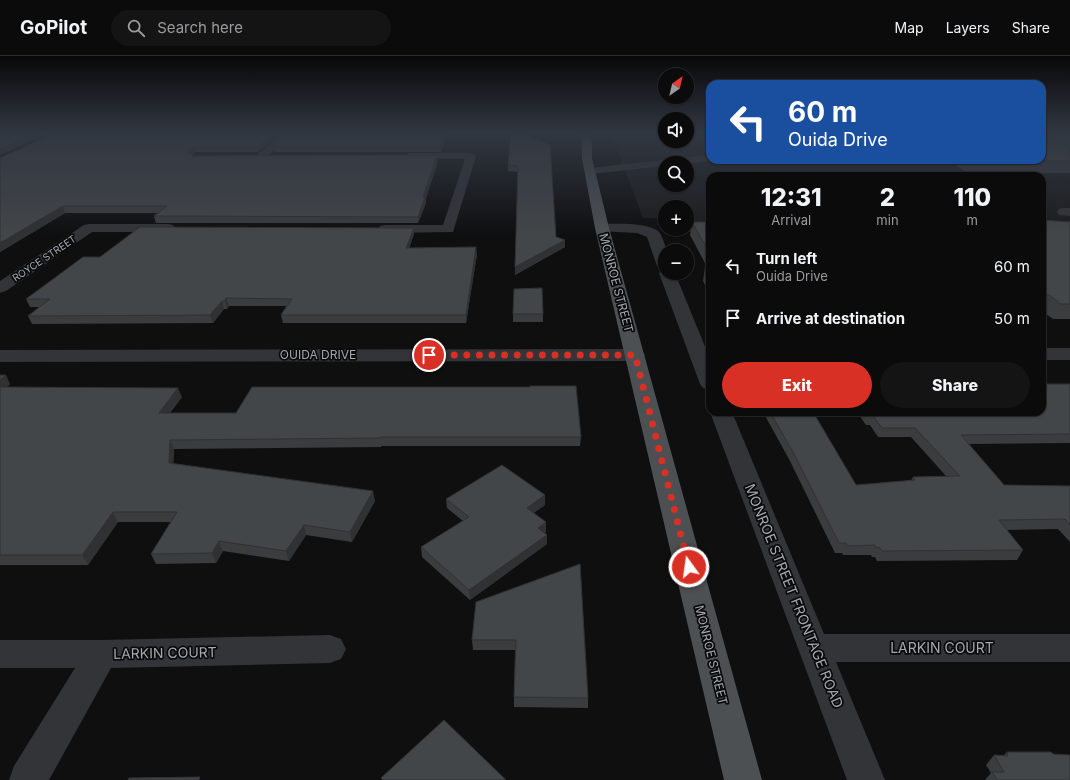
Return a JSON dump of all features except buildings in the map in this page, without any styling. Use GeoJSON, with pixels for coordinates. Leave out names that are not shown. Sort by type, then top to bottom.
{"type":"FeatureCollection","features":[{"type":"Feature","properties":{"kind":"main road","name":"MONROE STREET"},"geometry":{"type":"LineString","coordinates":[[589,167],[602,228],[743,780]]}},
{"type":"Feature","properties":{"kind":"street"},"geometry":{"type":"LineString","coordinates":[[368,228],[448,229],[468,167]]}},
{"type":"Feature","properties":{"kind":"street"},"geometry":{"type":"LineString","coordinates":[[590,171],[629,167]]}},
{"type":"Feature","properties":{"kind":"street","name":"ROYCE STREET"},"geometry":{"type":"LineString","coordinates":[[0,288],[89,228],[185,228]]}},
{"type":"Feature","properties":{"kind":"street"},"geometry":{"type":"LineString","coordinates":[[602,228],[639,229],[647,231],[653,234],[658,247]]}},
{"type":"Feature","properties":{"kind":"street"},"geometry":{"type":"LineString","coordinates":[[694,228],[706,228]]}},
{"type":"Feature","properties":{"kind":"street"},"geometry":{"type":"LineString","coordinates":[[647,231],[658,229]]}},
{"type":"Feature","properties":{"kind":"street"},"geometry":{"type":"LineString","coordinates":[[671,280],[704,355]]}},
{"type":"Feature","properties":{"kind":"street"},"geometry":{"type":"LineString","coordinates":[[1046,354],[1070,354]]}},
{"type":"Feature","properties":{"kind":"street","name":"OUIDA DRIVE"},"geometry":{"type":"LineString","coordinates":[[0,356],[635,355]]}},
{"type":"Feature","properties":{"kind":"street","name":"MONROE STREET FRONTAGE ROAD"},"geometry":{"type":"LineString","coordinates":[[723,416],[866,780]]}},
{"type":"Feature","properties":{"kind":"street","name":"LARKIN COURT"},"geometry":{"type":"LineString","coordinates":[[814,648],[1070,648]]}},
{"type":"Feature","properties":{"kind":"street","name":"LARKIN COURT"},"geometry":{"type":"LineString","coordinates":[[0,654],[102,654],[330,649]]}},
{"type":"Feature","properties":{"kind":"street"},"geometry":{"type":"LineString","coordinates":[[28,780],[102,654]]}},
{"type":"Feature","properties":{"kind":"shaded area"},"geometry":{"type":"Polygon","coordinates":[[[624,167],[658,167],[658,192],[694,192],[694,167],[1070,167],[1070,224],[1046,224],[1046,172],[706,172],[706,224],[694,225],[694,200],[658,200],[658,218],[643,218],[624,167]]]}},
{"type":"Feature","properties":{"kind":"route"},"geometry":{"type":"LineString","coordinates":[[429,355],[635,355],[689,567]]}}]}
